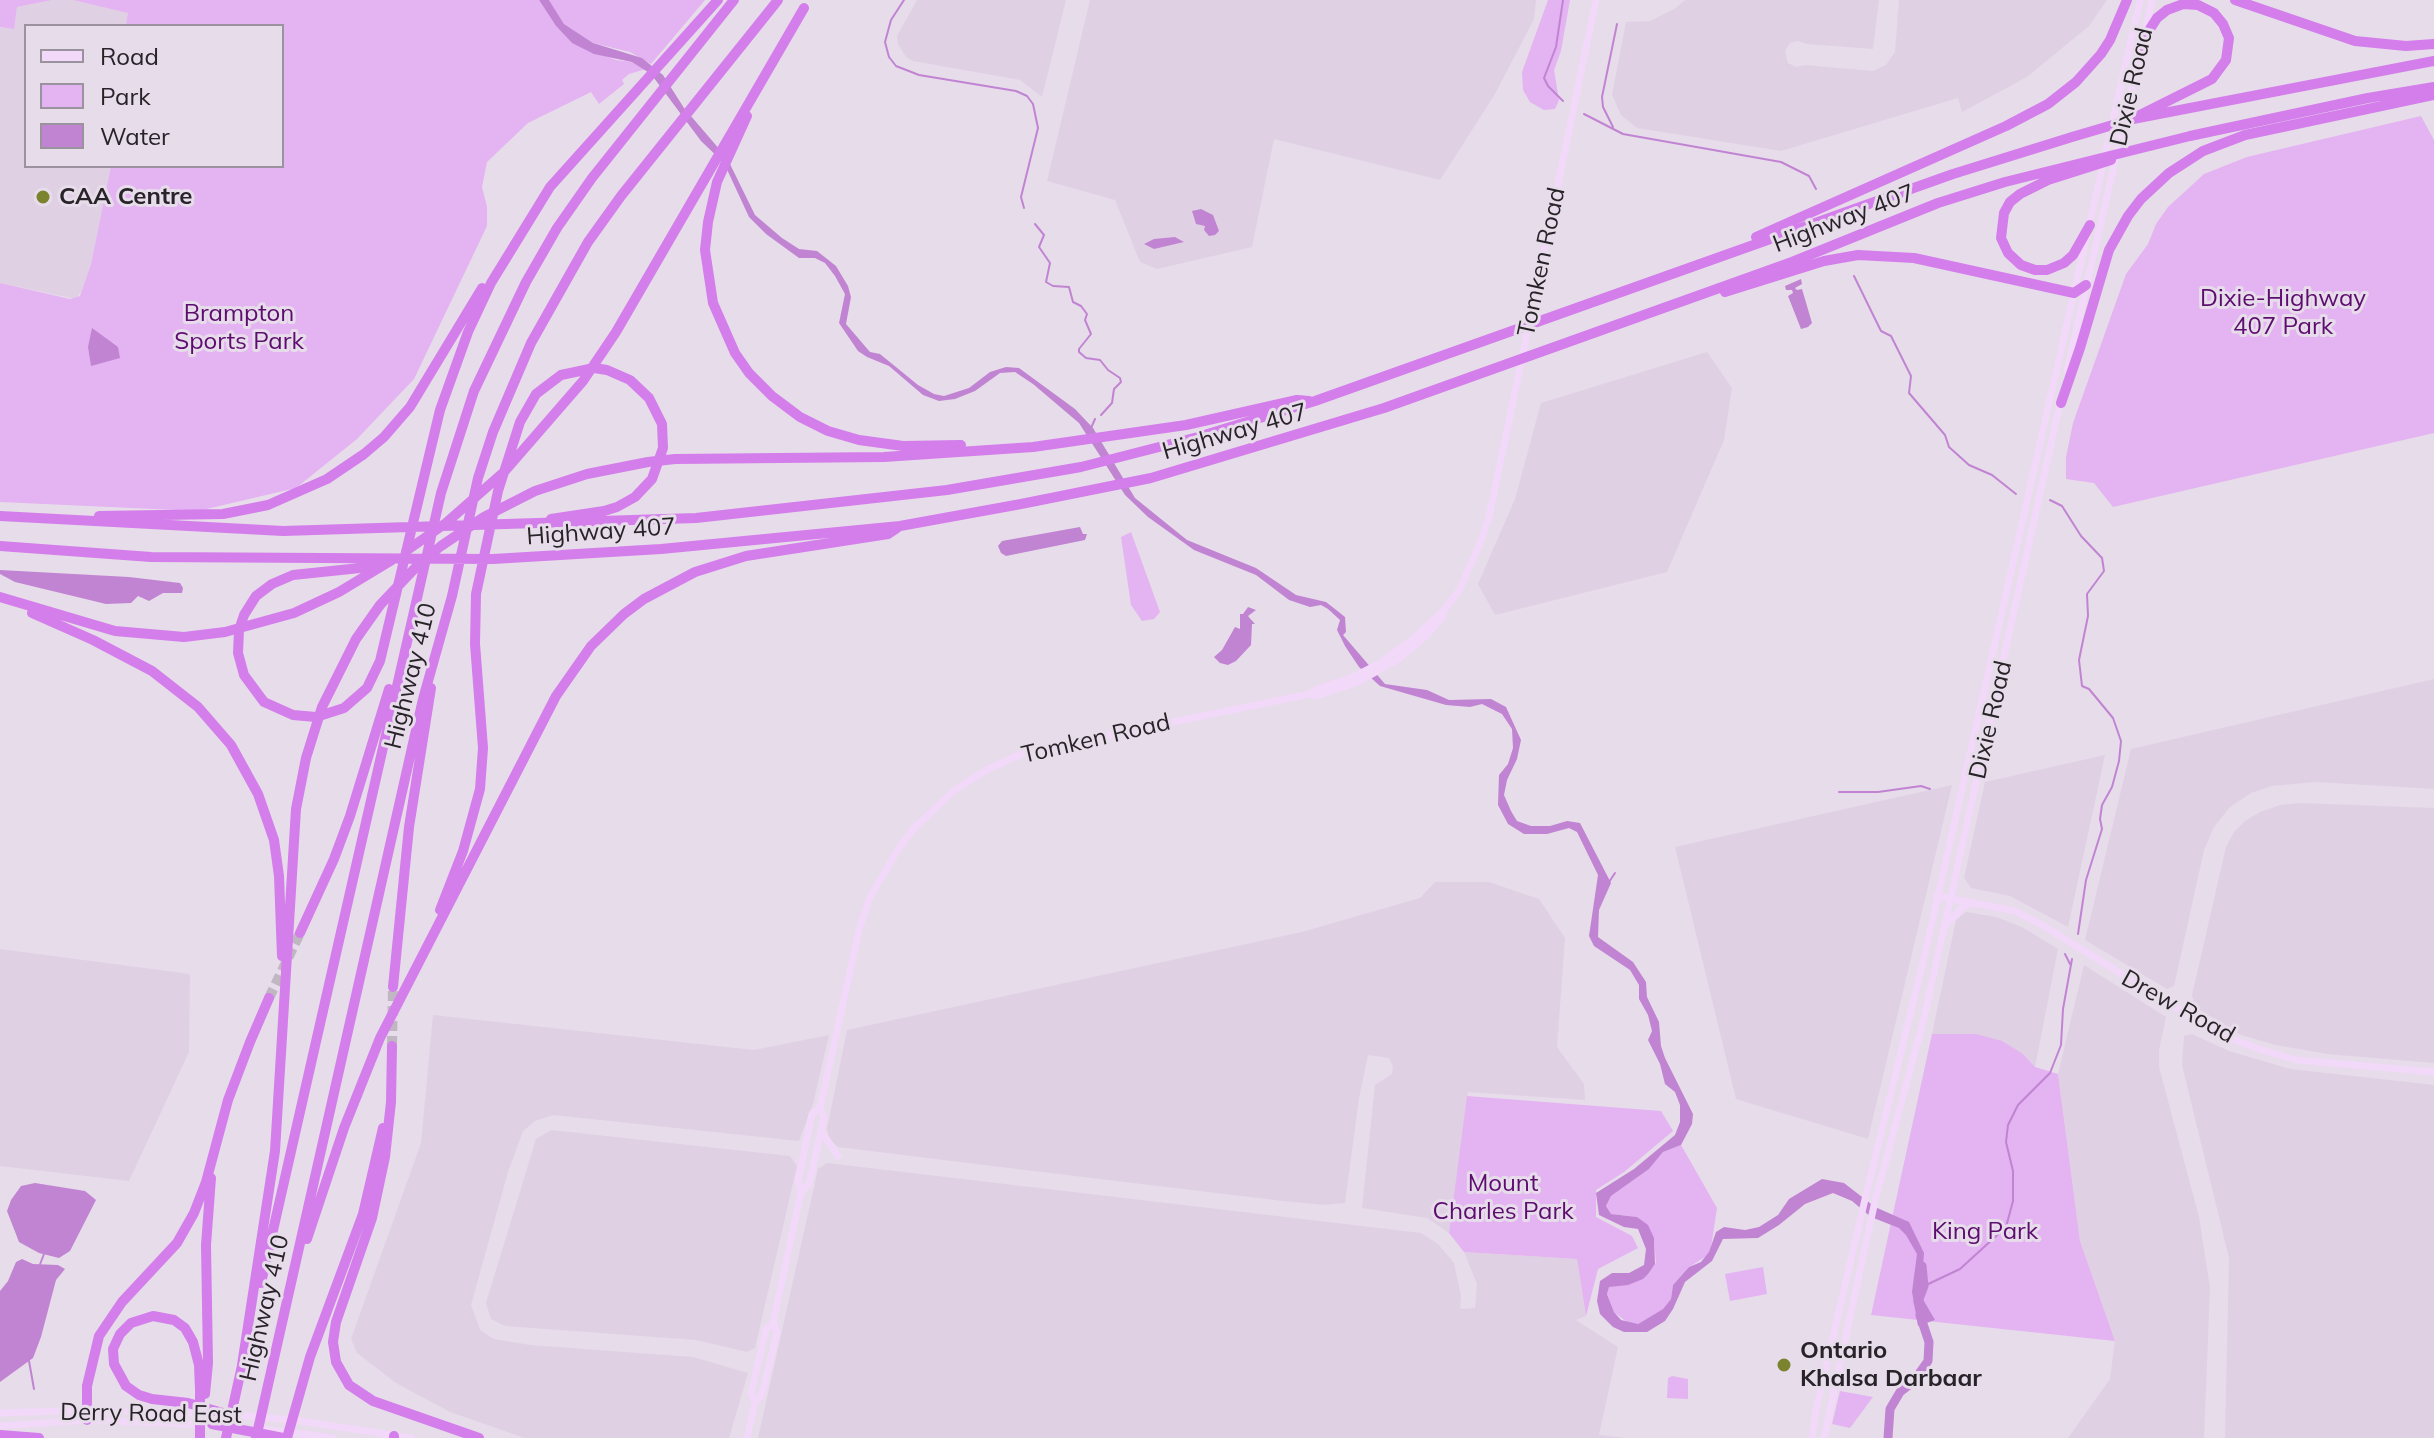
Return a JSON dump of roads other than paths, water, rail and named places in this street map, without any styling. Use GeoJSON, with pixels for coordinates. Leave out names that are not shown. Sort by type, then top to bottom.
{"type":"FeatureCollection","features":[{"type":"Feature","properties":{"kind":"highway"},"geometry":{"type":"LineString","coordinates":[[378,559],[360,568],[293,575],[272,584],[256,596],[239,630],[238,653],[244,675],[264,702],[293,715],[316,717],[335,712],[353,702],[372,680],[388,630],[430,445],[452,370],[491,283],[532,214],[568,166],[718,0]]}},
{"type":"Feature","properties":{"kind":"highway","name":"Highway 410"},"geometry":{"type":"LineString","coordinates":[[226,1438],[366,827],[399,669],[444,480],[474,391],[498,336],[557,228],[592,178],[734,0]]}},
{"type":"Feature","properties":{"kind":"highway","name":"Highway 410"},"geometry":{"type":"LineString","coordinates":[[256,1438],[423,699],[433,671],[478,478],[509,391],[557,293],[588,242],[778,0]]}},
{"type":"Feature","properties":{"kind":"highway"},"geometry":{"type":"LineString","coordinates":[[1703,262],[2006,126],[2048,104],[2076,82],[2101,54],[2127,0]]}},
{"type":"Feature","properties":{"kind":"highway"},"geometry":{"type":"LineString","coordinates":[[2235,0],[2355,41],[2406,46],[2434,44]]}},
{"type":"Feature","properties":{"kind":"highway"},"geometry":{"type":"LineString","coordinates":[[1,597],[115,631],[184,637],[225,632],[294,613],[339,592],[446,523],[504,472],[548,425],[599,358],[708,171],[730,140],[806,4]]}},
{"type":"Feature","properties":{"kind":"highway"},"geometry":{"type":"LineString","coordinates":[[2133,119],[2212,79],[2226,60],[2229,38],[2226,28],[2214,13],[2198,5],[2183,4],[2157,18],[2148,32],[2138,60]]}},
{"type":"Feature","properties":{"kind":"highway","name":"Highway 407"},"geometry":{"type":"LineString","coordinates":[[0,516],[283,531],[696,518],[947,490],[1081,467],[1136,454],[1315,401],[1953,174],[2133,119],[2434,61]]}},
{"type":"Feature","properties":{"kind":"highway","name":"Highway 407"},"geometry":{"type":"LineString","coordinates":[[0,546],[151,557],[493,559],[661,549],[900,526],[1095,490],[1151,478],[1384,408],[1792,262],[1938,203],[2005,182],[2130,149],[2368,98],[2434,87]]}},
{"type":"Feature","properties":{"kind":"highway"},"geometry":{"type":"LineString","coordinates":[[2061,403],[2109,250],[2141,199],[2169,173],[2203,151],[2245,135],[2434,95]]}},
{"type":"Feature","properties":{"kind":"highway"},"geometry":{"type":"LineString","coordinates":[[730,140],[717,182],[706,236],[706,268],[718,317],[729,342],[760,385],[800,417],[843,436],[903,446],[981,445],[994,449]]}},
{"type":"Feature","properties":{"kind":"highway"},"geometry":{"type":"LineString","coordinates":[[2091,220],[2069,259],[2058,266],[2041,270],[2028,268],[2014,260],[2004,246],[2000,228],[2010,202],[2020,194],[2048,180],[2112,160],[2130,149]]}},
{"type":"Feature","properties":{"kind":"highway"},"geometry":{"type":"LineString","coordinates":[[80,522],[93,516],[201,516],[248,509],[293,496],[346,467],[384,437],[410,407],[522,224],[532,214]]}},
{"type":"Feature","properties":{"kind":"highway"},"geometry":{"type":"LineString","coordinates":[[1695,296],[1725,292],[1824,261],[1858,255],[1914,258],[2074,293],[2086,285]]}},
{"type":"Feature","properties":{"kind":"highway"},"geometry":{"type":"LineString","coordinates":[[427,946],[463,851],[479,797],[482,730],[474,613],[495,504],[515,436],[536,394],[561,375],[580,369],[601,369],[630,380],[649,398],[662,424],[663,448],[652,479],[635,497],[617,507],[553,518],[537,525]]}},
{"type":"Feature","properties":{"kind":"highway"},"geometry":{"type":"LineString","coordinates":[[242,1365],[275,1151],[296,809],[313,732],[356,639],[380,605],[429,556],[484,517],[535,491],[587,474],[648,462],[675,459],[884,457],[994,449],[1186,425],[1297,400],[1315,401]]}},
{"type":"Feature","properties":{"kind":"highway"},"geometry":{"type":"LineString","coordinates":[[290,1294],[334,1154],[361,1082],[427,946],[566,680],[591,646],[624,614],[666,585],[720,563],[746,556],[888,534],[900,526]]}},
{"type":"Feature","properties":{"kind":"highway"},"geometry":{"type":"LineString","coordinates":[[1,597],[152,671],[198,707],[231,745],[258,794],[274,840],[280,890],[284,994]]}},
{"type":"Feature","properties":{"kind":"highway"},"geometry":{"type":"LineString","coordinates":[[300,933],[350,816],[388,692],[399,669]]}},
{"type":"Feature","properties":{"kind":"highway"},"geometry":{"type":"LineString","coordinates":[[393,987],[407,843],[430,707],[433,671]]}},
{"type":"Feature","properties":{"kind":"highway"},"geometry":{"type":"LineString","coordinates":[[87,1415],[87,1386],[99,1336],[122,1302],[159,1264],[188,1225],[212,1161],[228,1100],[269,998]]}},
{"type":"Feature","properties":{"kind":"highway"},"geometry":{"type":"LineString","coordinates":[[392,1046],[388,1141],[381,1182],[362,1251],[336,1322],[333,1342],[336,1362],[349,1385],[373,1401],[479,1438]]}},
{"type":"Feature","properties":{"kind":"highway"},"geometry":{"type":"LineString","coordinates":[[212,1424],[285,1438],[310,1357],[363,1214],[373,1178],[390,1083]]}},
{"type":"Feature","properties":{"kind":"highway"},"geometry":{"type":"LineString","coordinates":[[201,1438],[208,1363],[206,1245],[212,1161]]}},
{"type":"Feature","properties":{"kind":"highway"},"geometry":{"type":"LineString","coordinates":[[201,1438],[199,1365],[193,1342],[185,1328],[161,1316],[141,1318],[120,1334],[113,1349],[114,1364],[120,1377],[139,1395],[187,1407],[223,1413]]}},
{"type":"Feature","properties":{"kind":"highway"},"geometry":{"type":"LineString","coordinates":[[0,1435],[39,1438]]}},
{"type":"Feature","properties":{"kind":"main road","name":"Tomken Road"},"geometry":{"type":"LineString","coordinates":[[801,1192],[809,1184],[824,1118],[820,1108],[859,930],[870,897],[914,828],[955,790],[988,769],[1026,752],[1310,694],[1356,680],[1383,665],[1413,639],[1445,609],[1464,581],[1481,541],[1516,387],[1596,0]]}},
{"type":"Feature","properties":{"kind":"main road","name":"Dixie Road"},"geometry":{"type":"LineString","coordinates":[[1812,1438],[2140,0]]}},
{"type":"Feature","properties":{"kind":"main road","name":"Dixie Road"},"geometry":{"type":"LineString","coordinates":[[1824,1438],[1875,1201],[1910,1077],[2152,0]]}},
{"type":"Feature","properties":{"kind":"main road","name":"Drew Road"},"geometry":{"type":"LineString","coordinates":[[1937,896],[2015,911],[2217,1033],[2259,1049],[2297,1060],[2434,1072]]}},
{"type":"Feature","properties":{"kind":"main road"},"geometry":{"type":"LineString","coordinates":[[1944,926],[1973,901]]}},
{"type":"Feature","properties":{"kind":"main road","name":"Tomken Road"},"geometry":{"type":"LineString","coordinates":[[747,1438],[755,1402],[762,1395],[777,1332],[773,1323],[801,1192],[798,1181],[812,1114],[820,1108]]}},
{"type":"Feature","properties":{"kind":"main road"},"geometry":{"type":"LineString","coordinates":[[821,1131],[838,1156]]}},
{"type":"Feature","properties":{"kind":"main road","name":"Derry Road East"},"geometry":{"type":"LineString","coordinates":[[0,1426],[187,1407]]}},
{"type":"Feature","properties":{"kind":"main road","name":"Derry Road East"},"geometry":{"type":"LineString","coordinates":[[0,1413],[87,1415],[212,1424],[333,1438]]}},
{"type":"Feature","properties":{"kind":"main road","name":"Derry Road East"},"geometry":{"type":"LineString","coordinates":[[223,1413],[411,1438]]}},
{"type":"Feature","properties":{"kind":"water"},"geometry":{"type":"Polygon","coordinates":[[[539,0],[549,0],[564,24],[593,43],[642,58],[663,75],[684,108],[727,158],[755,215],[799,249],[817,251],[836,266],[851,297],[846,324],[870,352],[880,354],[918,385],[944,396],[969,388],[990,372],[1006,367],[1019,368],[1075,409],[1093,428],[1135,498],[1187,540],[1256,568],[1296,595],[1326,602],[1345,617],[1346,632],[1343,635],[1385,684],[1427,690],[1449,700],[1491,699],[1506,707],[1521,740],[1504,795],[1511,811],[1517,821],[1531,826],[1550,826],[1567,821],[1580,823],[1611,883],[1599,910],[1598,937],[1633,962],[1646,982],[1647,997],[1659,1022],[1665,1058],[1693,1114],[1692,1124],[1681,1145],[1663,1152],[1649,1169],[1611,1196],[1606,1206],[1611,1214],[1637,1217],[1648,1225],[1654,1238],[1655,1264],[1648,1274],[1628,1285],[1609,1287],[1607,1294],[1621,1320],[1638,1324],[1663,1309],[1671,1299],[1673,1285],[1689,1267],[1701,1262],[1709,1252],[1716,1232],[1724,1227],[1745,1230],[1759,1227],[1778,1215],[1789,1199],[1822,1179],[1844,1183],[1875,1207],[1909,1222],[1924,1253],[1921,1296],[1935,1320],[1918,1326],[1912,1292],[1917,1254],[1906,1235],[1899,1228],[1871,1217],[1852,1201],[1833,1193],[1805,1204],[1758,1238],[1723,1239],[1712,1261],[1685,1282],[1665,1321],[1647,1332],[1624,1332],[1613,1327],[1600,1314],[1597,1301],[1600,1281],[1612,1273],[1629,1273],[1644,1265],[1646,1249],[1638,1229],[1624,1227],[1599,1215],[1596,1193],[1634,1169],[1675,1135],[1680,1122],[1680,1105],[1675,1092],[1665,1084],[1660,1064],[1648,1040],[1652,1031],[1639,999],[1639,985],[1630,970],[1594,946],[1589,936],[1598,875],[1577,832],[1569,828],[1547,834],[1524,834],[1508,824],[1498,805],[1499,775],[1508,764],[1513,748],[1512,729],[1502,714],[1482,704],[1470,707],[1446,705],[1380,686],[1359,667],[1337,630],[1340,620],[1328,609],[1289,600],[1256,575],[1194,550],[1148,517],[1125,495],[1079,423],[1015,372],[1000,373],[975,391],[939,401],[923,395],[889,366],[858,351],[839,323],[845,294],[825,263],[815,258],[799,258],[749,217],[724,163],[701,141],[651,74],[632,62],[594,54],[572,43],[539,0]]]}},
{"type":"Feature","properties":{"kind":"water"},"geometry":{"type":"Polygon","coordinates":[[[1201,209],[1213,215],[1219,231],[1215,235],[1209,236],[1204,230],[1205,226],[1196,224],[1192,211],[1201,209]]]}},
{"type":"Feature","properties":{"kind":"water"},"geometry":{"type":"Polygon","coordinates":[[[1175,237],[1184,242],[1154,249],[1144,244],[1154,239],[1175,237]]]}},
{"type":"Feature","properties":{"kind":"water"},"geometry":{"type":"Polygon","coordinates":[[[1801,279],[1802,284],[1795,288],[1802,289],[1812,323],[1801,329],[1788,296],[1793,293],[1792,290],[1786,290],[1785,286],[1801,279]]]}},
{"type":"Feature","properties":{"kind":"water"},"geometry":{"type":"Polygon","coordinates":[[[92,328],[118,347],[120,358],[91,366],[88,347],[92,328]]]}},
{"type":"Feature","properties":{"kind":"water"},"geometry":{"type":"Polygon","coordinates":[[[1080,527],[1083,534],[1087,534],[1085,540],[1006,556],[998,546],[1002,541],[1080,527]]]}},
{"type":"Feature","properties":{"kind":"water"},"geometry":{"type":"Polygon","coordinates":[[[0,570],[129,577],[180,583],[183,588],[182,593],[163,593],[149,601],[138,596],[131,603],[106,604],[15,582],[0,574],[0,570]]]}},
{"type":"Feature","properties":{"kind":"water"},"geometry":{"type":"Polygon","coordinates":[[[1248,607],[1256,610],[1248,616],[1255,624],[1252,624],[1251,645],[1236,661],[1228,665],[1220,663],[1214,657],[1222,650],[1235,627],[1240,629],[1240,614],[1248,607]]]}},
{"type":"Feature","properties":{"kind":"water"},"geometry":{"type":"Polygon","coordinates":[[[35,1183],[85,1191],[96,1200],[70,1251],[59,1258],[39,1253],[19,1242],[7,1211],[21,1186],[35,1183]]]}},
{"type":"Feature","properties":{"kind":"water"},"geometry":{"type":"Polygon","coordinates":[[[22,1259],[65,1269],[56,1280],[33,1358],[0,1382],[0,1291],[16,1262],[22,1259]]]}},
{"type":"Feature","properties":{"kind":"waterway"},"geometry":{"type":"LineString","coordinates":[[904,0],[891,20],[885,42],[889,57],[896,66],[919,75],[1016,91],[1027,96],[1033,104],[1038,128],[1021,197],[1024,208]]}},
{"type":"Feature","properties":{"kind":"waterway"},"geometry":{"type":"LineString","coordinates":[[1563,0],[1556,47],[1544,78],[1563,101]]}},
{"type":"Feature","properties":{"kind":"waterway"},"geometry":{"type":"LineString","coordinates":[[1613,127],[1603,107],[1602,97],[1617,24]]}},
{"type":"Feature","properties":{"kind":"waterway"},"geometry":{"type":"LineString","coordinates":[[1584,114],[1623,134],[1781,162],[1809,176],[1816,189]]}},
{"type":"Feature","properties":{"kind":"waterway"},"geometry":{"type":"LineString","coordinates":[[1035,224],[1044,235],[1039,247],[1050,263],[1046,282],[1053,286],[1069,287],[1073,302],[1087,314],[1085,320],[1091,334],[1079,352],[1086,358],[1100,360],[1120,378],[1112,403],[1101,415]]}},
{"type":"Feature","properties":{"kind":"waterway"},"geometry":{"type":"LineString","coordinates":[[1854,276],[1881,331],[1891,336],[1911,376],[1909,393],[1945,435],[1949,447],[1969,465],[1992,475],[2016,494]]}},
{"type":"Feature","properties":{"kind":"waterway"},"geometry":{"type":"LineString","coordinates":[[1091,428],[1095,419]]}},
{"type":"Feature","properties":{"kind":"waterway"},"geometry":{"type":"LineString","coordinates":[[2050,500],[2062,506],[2081,536],[2102,558],[2104,571],[2087,594],[2088,616],[2079,660],[2082,686],[2089,689],[2113,718],[2121,741],[2112,787],[2102,805],[2102,829],[2086,880],[2078,934]]}},
{"type":"Feature","properties":{"kind":"waterway"},"geometry":{"type":"LineString","coordinates":[[1839,792],[1878,792],[1921,786],[1930,789]]}},
{"type":"Feature","properties":{"kind":"waterway"},"geometry":{"type":"LineString","coordinates":[[1609,882],[1615,873]]}},
{"type":"Feature","properties":{"kind":"waterway"},"geometry":{"type":"LineString","coordinates":[[2065,954],[2070,964]]}},
{"type":"Feature","properties":{"kind":"waterway"},"geometry":{"type":"LineString","coordinates":[[1924,1286],[1960,1269],[2006,1227],[2013,1201],[2013,1171],[2006,1142],[2008,1125],[2018,1105],[2050,1073],[2061,1045],[2063,1009],[2072,959]]}},
{"type":"Feature","properties":{"kind":"waterway"},"geometry":{"type":"LineString","coordinates":[[39,1267],[44,1254]]}},
{"type":"Feature","properties":{"kind":"waterway"},"geometry":{"type":"LineString","coordinates":[[1918,1302],[1924,1286],[1922,1266]]}},
{"type":"Feature","properties":{"kind":"waterway"},"geometry":{"type":"LineString","coordinates":[[1888,1438],[1890,1409],[1900,1392],[1913,1382],[1928,1361],[1929,1342],[1920,1315]]}},
{"type":"Feature","properties":{"kind":"waterway"},"geometry":{"type":"LineString","coordinates":[[29,1361],[34,1389]]}},
{"type":"Feature","properties":{"kind":"tunnel"},"geometry":{"type":"LineString","coordinates":[[269,998],[300,933]]}},
{"type":"Feature","properties":{"kind":"tunnel"},"geometry":{"type":"LineString","coordinates":[[392,1046],[393,987]]}},
{"type":"Feature","properties":{"kind":"place","name":"CAA Centre"},"geometry":{"type":"Point","coordinates":[43,197]}},
{"type":"Feature","properties":{"kind":"place","name":"Ontario Khalsa Darbaar"},"geometry":{"type":"Point","coordinates":[1784,1365]}},
{"type":"Feature","properties":{"kind":"park label","name":"Dixie-Highway 407 Park"},"geometry":{"type":"Point","coordinates":[2283,313]}},
{"type":"Feature","properties":{"kind":"park label","name":"Brampton Sports Park"},"geometry":{"type":"Point","coordinates":[239,328]}},
{"type":"Feature","properties":{"kind":"park label","name":"Mount Charles Park"},"geometry":{"type":"Point","coordinates":[1503,1198]}},
{"type":"Feature","properties":{"kind":"park label","name":"King Park"},"geometry":{"type":"Point","coordinates":[1985,1232]}}]}
